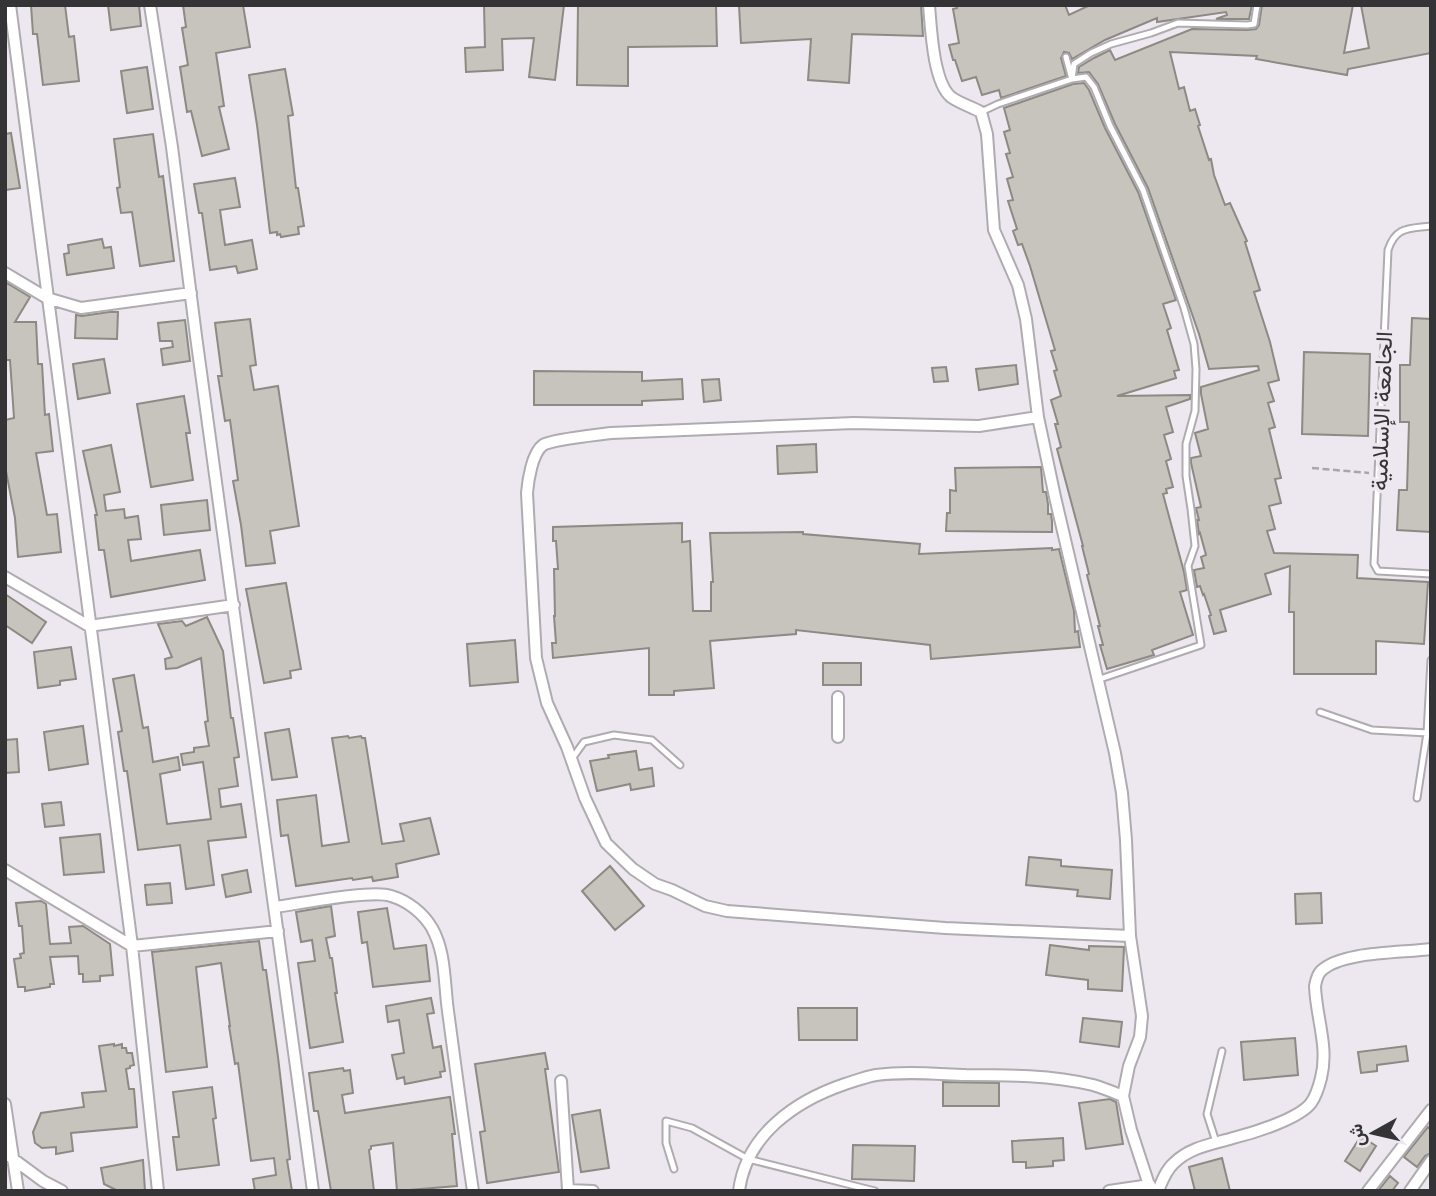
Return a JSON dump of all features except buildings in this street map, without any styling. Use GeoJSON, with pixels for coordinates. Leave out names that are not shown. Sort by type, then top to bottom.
{"type":"FeatureCollection","features":[{"type":"Feature","properties":{"kind":"street"},"geometry":{"type":"LineString","coordinates":[[9,5],[132,946],[158,1191]]}},
{"type":"Feature","properties":{"kind":"street"},"geometry":{"type":"LineString","coordinates":[[150,5],[172,147],[313,1191]]}},
{"type":"Feature","properties":{"kind":"street"},"geometry":{"type":"LineString","coordinates":[[929,5],[939,77],[944,89],[952,98],[981,111],[987,134],[994,230],[1018,285],[1026,319],[1038,417],[1115,753],[1122,793],[1128,864],[1130,936],[1142,1026],[1123,1096],[1131,1130],[1153,1189]]}},
{"type":"Feature","properties":{"kind":"street"},"geometry":{"type":"LineString","coordinates":[[5,273],[47,298],[81,308],[191,293]]}},
{"type":"Feature","properties":{"kind":"street"},"geometry":{"type":"LineString","coordinates":[[1038,417],[978,426],[854,424],[611,433],[544,444],[529,475],[527,493],[536,658],[547,704],[606,843],[633,869],[654,884],[705,906],[727,911],[945,928],[1130,936]]}},
{"type":"Feature","properties":{"kind":"street"},"geometry":{"type":"LineString","coordinates":[[5,577],[89,626],[233,605]]}},
{"type":"Feature","properties":{"kind":"street"},"geometry":{"type":"LineString","coordinates":[[838,697],[838,737]]}},
{"type":"Feature","properties":{"kind":"street"},"geometry":{"type":"LineString","coordinates":[[5,870],[132,946],[278,931]]}},
{"type":"Feature","properties":{"kind":"street"},"geometry":{"type":"LineString","coordinates":[[275,907],[388,894],[422,914],[432,928],[440,945],[443,962],[473,1191]]}},
{"type":"Feature","properties":{"kind":"street"},"geometry":{"type":"LineString","coordinates":[[1109,1191],[1153,1189],[1173,1163],[1193,1150],[1258,1131],[1304,1110],[1319,1087],[1324,1062],[1315,986],[1321,971],[1330,965],[1368,954],[1431,949]]}},
{"type":"Feature","properties":{"kind":"street"},"geometry":{"type":"LineString","coordinates":[[739,1191],[744,1166],[752,1149],[785,1115],[827,1090],[872,1076],[903,1073],[1055,1078],[1094,1085],[1123,1096]]}},
{"type":"Feature","properties":{"kind":"street"},"geometry":{"type":"LineString","coordinates":[[561,1081],[567,1191],[593,1191]]}},
{"type":"Feature","properties":{"kind":"street"},"geometry":{"type":"LineString","coordinates":[[5,1104],[10,1157],[18,1191]]}},
{"type":"Feature","properties":{"kind":"street"},"geometry":{"type":"LineString","coordinates":[[1368,1191],[1431,1110]]}},
{"type":"Feature","properties":{"kind":"street"},"geometry":{"type":"LineString","coordinates":[[10,1157],[62,1191]]}},
{"type":"Feature","properties":{"kind":"street"},"geometry":{"type":"LineString","coordinates":[[1410,1191],[1431,1161]]}},
{"type":"Feature","properties":{"kind":"lane"},"geometry":{"type":"LineString","coordinates":[[1072,79],[1074,64],[1111,44],[1178,23],[1247,25],[1254,23],[1256,5]]}},
{"type":"Feature","properties":{"kind":"lane"},"geometry":{"type":"LineString","coordinates":[[1066,57],[1072,79]]}},
{"type":"Feature","properties":{"kind":"lane"},"geometry":{"type":"LineString","coordinates":[[981,111],[1086,76],[1094,87],[1110,126],[1143,190],[1194,344],[1195,411],[1186,444],[1186,476],[1195,546],[1188,566],[1201,645],[1097,681]]}},
{"type":"Feature","properties":{"kind":"lane","name":"الجامعة الإسلامية"},"geometry":{"type":"LineString","coordinates":[[1431,226],[1403,230],[1392,239],[1388,250],[1374,564],[1378,571],[1431,574]]}},
{"type":"Feature","properties":{"kind":"lane"},"geometry":{"type":"LineString","coordinates":[[1417,798],[1429,733],[1431,660]]}},
{"type":"Feature","properties":{"kind":"lane"},"geometry":{"type":"LineString","coordinates":[[1320,712],[1372,730],[1429,733]]}},
{"type":"Feature","properties":{"kind":"lane"},"geometry":{"type":"LineString","coordinates":[[571,760],[584,742],[614,735],[652,740],[680,765]]}},
{"type":"Feature","properties":{"kind":"lane"},"geometry":{"type":"LineString","coordinates":[[1216,1142],[1207,1114],[1222,1051]]}},
{"type":"Feature","properties":{"kind":"lane"},"geometry":{"type":"LineString","coordinates":[[674,1169],[666,1143],[666,1121],[692,1128],[748,1159],[875,1191]]}},
{"type":"Feature","properties":{"kind":"path"},"geometry":{"type":"LineString","coordinates":[[1312,468],[1379,474]]}}]}
